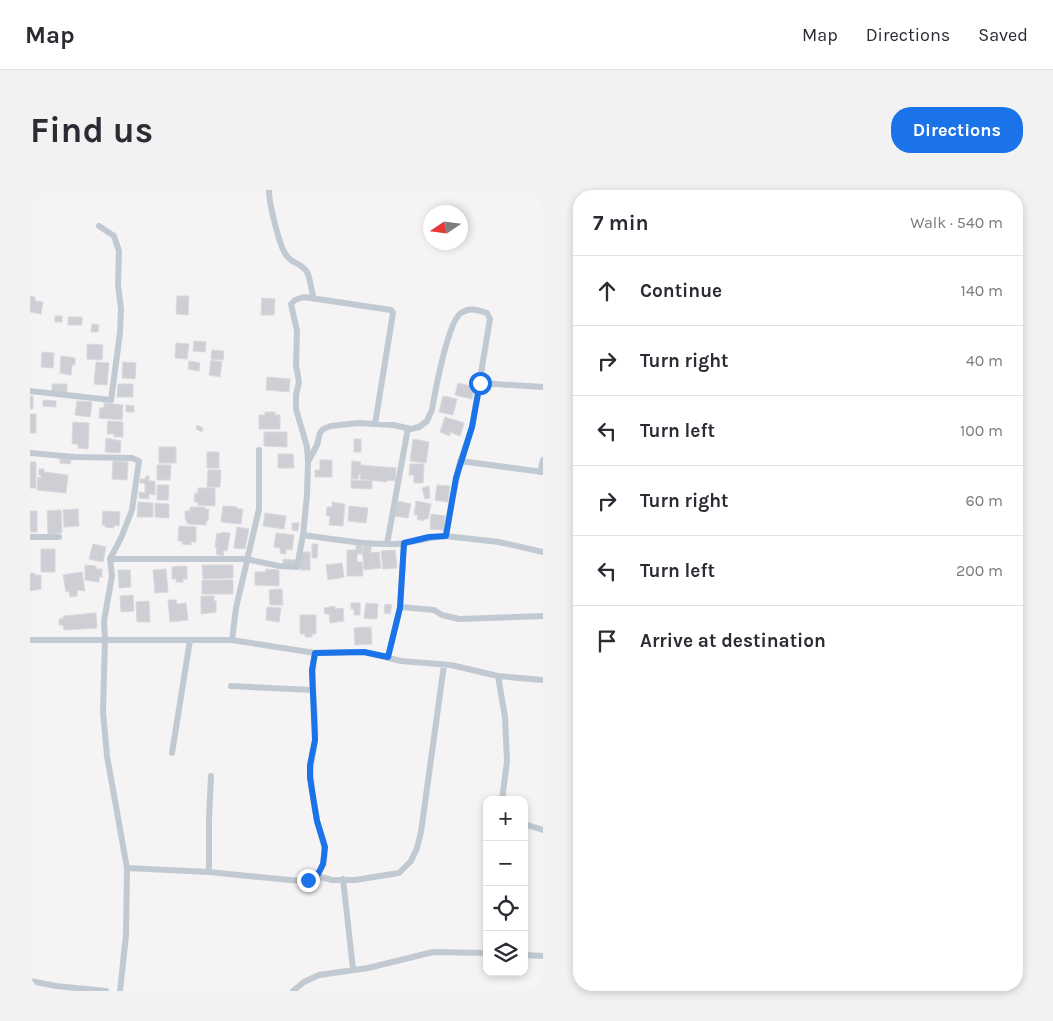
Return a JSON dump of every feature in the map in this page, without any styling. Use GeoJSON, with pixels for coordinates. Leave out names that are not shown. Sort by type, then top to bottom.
{"type":"FeatureCollection","features":[{"type":"Feature","properties":{"kind":"street"},"geometry":{"type":"LineString","coordinates":[[269,190],[278,233],[286,255],[293,262],[302,266],[308,274],[314,299]]}},
{"type":"Feature","properties":{"kind":"street"},"geometry":{"type":"LineString","coordinates":[[30,391],[111,400],[120,333],[119,251],[114,236],[98,226]]}},
{"type":"Feature","properties":{"kind":"street"},"geometry":{"type":"LineString","coordinates":[[110,559],[246,560],[297,567],[303,535],[308,462],[307,447],[296,409],[296,395],[299,382],[296,356],[297,331],[291,304],[295,300],[304,297],[388,309],[393,313],[375,424]]}},
{"type":"Feature","properties":{"kind":"street"},"geometry":{"type":"LineString","coordinates":[[308,462],[317,445],[320,433],[323,429],[331,426],[358,423],[408,428],[419,427],[427,421],[432,410],[451,326],[459,313],[472,308],[487,313],[490,319],[472,427],[460,461],[446,536]]}},
{"type":"Feature","properties":{"kind":"street"},"geometry":{"type":"LineString","coordinates":[[480,383],[543,387]]}},
{"type":"Feature","properties":{"kind":"street"},"geometry":{"type":"LineString","coordinates":[[387,544],[408,428]]}},
{"type":"Feature","properties":{"kind":"street"},"geometry":{"type":"LineString","coordinates":[[232,640],[236,608],[259,509],[259,450]]}},
{"type":"Feature","properties":{"kind":"street"},"geometry":{"type":"LineString","coordinates":[[30,453],[75,457],[132,458],[139,461],[132,510],[110,559],[112,576],[104,621],[103,712],[107,756],[127,868],[126,935],[120,991]]}},
{"type":"Feature","properties":{"kind":"street"},"geometry":{"type":"LineString","coordinates":[[460,461],[542,472],[543,460]]}},
{"type":"Feature","properties":{"kind":"street"},"geometry":{"type":"LineString","coordinates":[[303,535],[387,544],[446,536],[499,542],[543,552]]}},
{"type":"Feature","properties":{"kind":"street"},"geometry":{"type":"LineString","coordinates":[[30,537],[59,538]]}},
{"type":"Feature","properties":{"kind":"street"},"geometry":{"type":"LineString","coordinates":[[388,657],[400,608],[404,543]]}},
{"type":"Feature","properties":{"kind":"street"},"geometry":{"type":"LineString","coordinates":[[400,608],[434,610],[442,615],[459,619],[543,616]]}},
{"type":"Feature","properties":{"kind":"street"},"geometry":{"type":"LineString","coordinates":[[30,640],[232,640],[315,653],[364,652],[401,661],[444,665],[498,676],[543,680]]}},
{"type":"Feature","properties":{"kind":"street"},"geometry":{"type":"LineString","coordinates":[[172,753],[190,640]]}},
{"type":"Feature","properties":{"kind":"street"},"geometry":{"type":"LineString","coordinates":[[315,653],[312,670],[315,740],[310,765],[310,778],[317,821],[325,847],[323,864],[317,876]]}},
{"type":"Feature","properties":{"kind":"street"},"geometry":{"type":"LineString","coordinates":[[127,868],[209,872],[300,881],[317,876],[332,880],[355,880],[399,873],[415,854],[421,832],[444,665]]}},
{"type":"Feature","properties":{"kind":"street"},"geometry":{"type":"LineString","coordinates":[[498,676],[505,717],[507,761],[503,796]]}},
{"type":"Feature","properties":{"kind":"street"},"geometry":{"type":"LineString","coordinates":[[231,686],[312,690]]}},
{"type":"Feature","properties":{"kind":"street"},"geometry":{"type":"LineString","coordinates":[[209,872],[211,776]]}},
{"type":"Feature","properties":{"kind":"street"},"geometry":{"type":"LineString","coordinates":[[528,825],[543,830]]}},
{"type":"Feature","properties":{"kind":"street"},"geometry":{"type":"LineString","coordinates":[[343,879],[353,969]]}},
{"type":"Feature","properties":{"kind":"street"},"geometry":{"type":"LineString","coordinates":[[293,991],[304,982],[319,975],[368,968],[433,952],[483,953]]}},
{"type":"Feature","properties":{"kind":"street"},"geometry":{"type":"LineString","coordinates":[[528,955],[543,956]]}},
{"type":"Feature","properties":{"kind":"street"},"geometry":{"type":"LineString","coordinates":[[30,981],[56,986],[106,991]]}},
{"type":"Feature","properties":{"kind":"building"},"geometry":{"type":"Polygon","coordinates":[[[30,296],[35,297],[35,301],[43,302],[41,314],[30,312],[30,296]]]}},
{"type":"Feature","properties":{"kind":"building"},"geometry":{"type":"Polygon","coordinates":[[[177,296],[189,296],[188,315],[176,314],[177,296]]]}},
{"type":"Feature","properties":{"kind":"building"},"geometry":{"type":"Polygon","coordinates":[[[262,298],[275,299],[274,315],[261,315],[262,298]]]}},
{"type":"Feature","properties":{"kind":"building"},"geometry":{"type":"Polygon","coordinates":[[[55,316],[62,316],[62,322],[55,322],[55,316]]]}},
{"type":"Feature","properties":{"kind":"building"},"geometry":{"type":"Polygon","coordinates":[[[68,317],[82,317],[82,325],[68,325],[68,317]]]}},
{"type":"Feature","properties":{"kind":"building"},"geometry":{"type":"Polygon","coordinates":[[[92,324],[99,325],[98,332],[91,332],[92,324]]]}},
{"type":"Feature","properties":{"kind":"building"},"geometry":{"type":"Polygon","coordinates":[[[194,341],[206,342],[205,352],[193,351],[194,341]]]}},
{"type":"Feature","properties":{"kind":"building"},"geometry":{"type":"Polygon","coordinates":[[[176,343],[189,344],[187,359],[175,358],[176,343]]]}},
{"type":"Feature","properties":{"kind":"building"},"geometry":{"type":"Polygon","coordinates":[[[87,344],[103,345],[102,360],[87,359],[87,344]]]}},
{"type":"Feature","properties":{"kind":"building"},"geometry":{"type":"Polygon","coordinates":[[[212,350],[224,351],[223,360],[211,359],[212,350]]]}},
{"type":"Feature","properties":{"kind":"building"},"geometry":{"type":"Polygon","coordinates":[[[42,352],[54,353],[53,368],[41,367],[42,352]]]}},
{"type":"Feature","properties":{"kind":"building"},"geometry":{"type":"Polygon","coordinates":[[[61,356],[75,358],[75,365],[72,365],[71,375],[60,373],[61,356]]]}},
{"type":"Feature","properties":{"kind":"building"},"geometry":{"type":"Polygon","coordinates":[[[211,360],[222,362],[220,377],[209,375],[211,360]]]}},
{"type":"Feature","properties":{"kind":"building"},"geometry":{"type":"Polygon","coordinates":[[[189,361],[200,363],[199,371],[188,369],[189,361]]]}},
{"type":"Feature","properties":{"kind":"building"},"geometry":{"type":"Polygon","coordinates":[[[96,362],[109,363],[107,385],[94,384],[96,362]]]}},
{"type":"Feature","properties":{"kind":"building"},"geometry":{"type":"Polygon","coordinates":[[[123,362],[136,363],[135,379],[122,378],[123,362]]]}},
{"type":"Feature","properties":{"kind":"building"},"geometry":{"type":"Polygon","coordinates":[[[267,377],[290,379],[289,392],[266,390],[267,377]]]}},
{"type":"Feature","properties":{"kind":"building"},"geometry":{"type":"Polygon","coordinates":[[[458,383],[475,387],[472,399],[455,395],[458,383]]]}},
{"type":"Feature","properties":{"kind":"building"},"geometry":{"type":"Polygon","coordinates":[[[52,384],[67,384],[67,392],[52,391],[52,384]]]}},
{"type":"Feature","properties":{"kind":"building"},"geometry":{"type":"Polygon","coordinates":[[[118,384],[133,384],[133,397],[117,397],[118,384]]]}},
{"type":"Feature","properties":{"kind":"building"},"geometry":{"type":"Polygon","coordinates":[[[30,396],[33,396],[33,409],[30,409],[30,396]]]}},
{"type":"Feature","properties":{"kind":"building"},"geometry":{"type":"Polygon","coordinates":[[[443,396],[457,399],[453,415],[439,412],[443,396]]]}},
{"type":"Feature","properties":{"kind":"building"},"geometry":{"type":"Polygon","coordinates":[[[43,400],[56,401],[56,407],[43,406],[43,400]]]}},
{"type":"Feature","properties":{"kind":"building"},"geometry":{"type":"Polygon","coordinates":[[[77,401],[92,402],[90,417],[75,415],[77,401]]]}},
{"type":"Feature","properties":{"kind":"building"},"geometry":{"type":"Polygon","coordinates":[[[104,403],[123,405],[122,420],[99,418],[100,408],[104,408],[104,403]]]}},
{"type":"Feature","properties":{"kind":"building"},"geometry":{"type":"Polygon","coordinates":[[[126,405],[134,406],[134,412],[126,412],[126,405]]]}},
{"type":"Feature","properties":{"kind":"building"},"geometry":{"type":"Polygon","coordinates":[[[265,412],[275,412],[275,415],[280,415],[280,429],[259,429],[259,415],[265,415],[265,412]]]}},
{"type":"Feature","properties":{"kind":"building"},"geometry":{"type":"Polygon","coordinates":[[[30,414],[36,414],[36,433],[30,433],[30,414]]]}},
{"type":"Feature","properties":{"kind":"building"},"geometry":{"type":"Polygon","coordinates":[[[445,417],[464,423],[460,436],[450,432],[450,436],[440,432],[445,417]]]}},
{"type":"Feature","properties":{"kind":"building"},"geometry":{"type":"Polygon","coordinates":[[[108,421],[123,422],[123,437],[114,437],[114,434],[107,434],[108,421]]]}},
{"type":"Feature","properties":{"kind":"building"},"geometry":{"type":"Polygon","coordinates":[[[73,422],[89,423],[88,449],[78,448],[78,444],[72,444],[73,422]]]}},
{"type":"Feature","properties":{"kind":"building"},"geometry":{"type":"Polygon","coordinates":[[[197,425],[203,428],[202,432],[196,429],[197,425]]]}},
{"type":"Feature","properties":{"kind":"building"},"geometry":{"type":"Polygon","coordinates":[[[264,432],[287,432],[287,447],[264,446],[264,432]]]}},
{"type":"Feature","properties":{"kind":"building"},"geometry":{"type":"Polygon","coordinates":[[[106,438],[121,441],[120,453],[105,452],[106,438]]]}},
{"type":"Feature","properties":{"kind":"building"},"geometry":{"type":"Polygon","coordinates":[[[354,439],[361,439],[361,452],[354,452],[354,439]]]}},
{"type":"Feature","properties":{"kind":"building"},"geometry":{"type":"Polygon","coordinates":[[[413,439],[429,442],[426,463],[410,461],[413,439]]]}},
{"type":"Feature","properties":{"kind":"building"},"geometry":{"type":"Polygon","coordinates":[[[159,447],[176,447],[176,463],[159,463],[159,447]]]}},
{"type":"Feature","properties":{"kind":"building"},"geometry":{"type":"Polygon","coordinates":[[[207,452],[219,452],[219,468],[207,468],[207,452]]]}},
{"type":"Feature","properties":{"kind":"building"},"geometry":{"type":"Polygon","coordinates":[[[278,454],[293,454],[294,468],[278,468],[278,454]]]}},
{"type":"Feature","properties":{"kind":"building"},"geometry":{"type":"Polygon","coordinates":[[[60,459],[71,460],[70,464],[60,463],[60,459]]]}},
{"type":"Feature","properties":{"kind":"building"},"geometry":{"type":"Polygon","coordinates":[[[320,460],[332,460],[332,477],[315,477],[315,470],[320,470],[320,460]]]}},
{"type":"Feature","properties":{"kind":"building"},"geometry":{"type":"Polygon","coordinates":[[[113,461],[128,462],[127,480],[112,479],[113,461]]]}},
{"type":"Feature","properties":{"kind":"building"},"geometry":{"type":"Polygon","coordinates":[[[352,461],[361,462],[360,465],[396,468],[395,481],[360,479],[361,474],[359,474],[358,479],[351,479],[352,461]]]}},
{"type":"Feature","properties":{"kind":"building"},"geometry":{"type":"Polygon","coordinates":[[[30,462],[36,462],[36,488],[30,488],[30,462]]]}},
{"type":"Feature","properties":{"kind":"building"},"geometry":{"type":"Polygon","coordinates":[[[410,464],[424,464],[423,483],[414,483],[414,475],[409,475],[410,464]]]}},
{"type":"Feature","properties":{"kind":"building"},"geometry":{"type":"Polygon","coordinates":[[[157,465],[171,465],[170,480],[157,480],[157,465]]]}},
{"type":"Feature","properties":{"kind":"building"},"geometry":{"type":"Polygon","coordinates":[[[39,469],[44,469],[44,472],[68,475],[66,493],[37,490],[38,477],[41,478],[39,469]]]}},
{"type":"Feature","properties":{"kind":"building"},"geometry":{"type":"Polygon","coordinates":[[[208,470],[221,470],[220,487],[207,487],[208,470]]]}},
{"type":"Feature","properties":{"kind":"building"},"geometry":{"type":"Polygon","coordinates":[[[146,476],[149,476],[149,481],[155,481],[155,495],[149,494],[149,499],[139,498],[139,492],[145,493],[145,483],[140,483],[140,479],[145,479],[146,476]]]}},
{"type":"Feature","properties":{"kind":"building"},"geometry":{"type":"Polygon","coordinates":[[[351,480],[372,481],[372,489],[351,488],[351,480]]]}},
{"type":"Feature","properties":{"kind":"building"},"geometry":{"type":"Polygon","coordinates":[[[157,485],[169,485],[168,500],[157,500],[157,485]]]}},
{"type":"Feature","properties":{"kind":"building"},"geometry":{"type":"Polygon","coordinates":[[[437,485],[450,486],[448,502],[435,500],[437,485]]]}},
{"type":"Feature","properties":{"kind":"building"},"geometry":{"type":"Polygon","coordinates":[[[429,486],[430,498],[425,499],[422,488],[429,486]]]}},
{"type":"Feature","properties":{"kind":"building"},"geometry":{"type":"Polygon","coordinates":[[[198,488],[215,488],[215,506],[198,505],[198,502],[194,502],[195,493],[198,493],[198,488]]]}},
{"type":"Feature","properties":{"kind":"building"},"geometry":{"type":"Polygon","coordinates":[[[397,501],[411,504],[408,518],[394,516],[397,501]]]}},
{"type":"Feature","properties":{"kind":"building"},"geometry":{"type":"Polygon","coordinates":[[[416,501],[431,504],[428,519],[423,521],[417,519],[418,515],[414,515],[416,501]]]}},
{"type":"Feature","properties":{"kind":"building"},"geometry":{"type":"Polygon","coordinates":[[[138,502],[153,503],[153,517],[137,517],[138,502]]]}},
{"type":"Feature","properties":{"kind":"building"},"geometry":{"type":"Polygon","coordinates":[[[332,502],[345,504],[343,526],[329,525],[330,516],[326,515],[327,507],[332,507],[332,502]]]}},
{"type":"Feature","properties":{"kind":"building"},"geometry":{"type":"Polygon","coordinates":[[[155,503],[169,504],[169,518],[155,517],[155,503]]]}},
{"type":"Feature","properties":{"kind":"building"},"geometry":{"type":"Polygon","coordinates":[[[223,506],[243,509],[241,524],[221,522],[223,506]]]}},
{"type":"Feature","properties":{"kind":"building"},"geometry":{"type":"Polygon","coordinates":[[[349,506],[368,508],[366,523],[348,521],[349,506]]]}},
{"type":"Feature","properties":{"kind":"building"},"geometry":{"type":"Polygon","coordinates":[[[190,507],[205,507],[205,509],[209,509],[206,525],[188,524],[185,518],[185,511],[190,511],[190,507]]]}},
{"type":"Feature","properties":{"kind":"building"},"geometry":{"type":"Polygon","coordinates":[[[78,509],[79,526],[64,527],[63,510],[78,509]]]}},
{"type":"Feature","properties":{"kind":"building"},"geometry":{"type":"Polygon","coordinates":[[[61,510],[62,533],[48,534],[47,511],[61,510]]]}},
{"type":"Feature","properties":{"kind":"building"},"geometry":{"type":"Polygon","coordinates":[[[30,511],[37,511],[37,532],[30,532],[30,511]]]}},
{"type":"Feature","properties":{"kind":"building"},"geometry":{"type":"Polygon","coordinates":[[[103,511],[120,512],[119,526],[114,525],[114,528],[102,525],[103,511]]]}},
{"type":"Feature","properties":{"kind":"building"},"geometry":{"type":"Polygon","coordinates":[[[265,513],[286,516],[284,529],[263,526],[265,513]]]}},
{"type":"Feature","properties":{"kind":"building"},"geometry":{"type":"Polygon","coordinates":[[[431,514],[445,516],[444,530],[430,529],[431,514]]]}},
{"type":"Feature","properties":{"kind":"building"},"geometry":{"type":"Polygon","coordinates":[[[292,523],[299,523],[298,531],[292,530],[292,523]]]}},
{"type":"Feature","properties":{"kind":"building"},"geometry":{"type":"Polygon","coordinates":[[[179,526],[196,527],[196,542],[191,542],[191,545],[182,544],[182,541],[178,541],[179,526]]]}},
{"type":"Feature","properties":{"kind":"building"},"geometry":{"type":"Polygon","coordinates":[[[237,527],[249,529],[245,549],[234,548],[237,527]]]}},
{"type":"Feature","properties":{"kind":"building"},"geometry":{"type":"Polygon","coordinates":[[[221,532],[230,533],[227,551],[224,550],[223,556],[216,554],[217,548],[215,547],[217,533],[221,534],[221,532]]]}},
{"type":"Feature","properties":{"kind":"building"},"geometry":{"type":"Polygon","coordinates":[[[276,533],[294,535],[292,550],[286,549],[286,554],[280,553],[280,548],[274,547],[276,533]]]}},
{"type":"Feature","properties":{"kind":"building"},"geometry":{"type":"Polygon","coordinates":[[[93,544],[106,547],[103,562],[89,559],[93,544]]]}},
{"type":"Feature","properties":{"kind":"building"},"geometry":{"type":"Polygon","coordinates":[[[312,544],[318,544],[317,558],[312,558],[312,544]]]}},
{"type":"Feature","properties":{"kind":"building"},"geometry":{"type":"Polygon","coordinates":[[[356,545],[362,545],[362,554],[357,554],[357,562],[362,562],[363,576],[347,576],[347,550],[356,550],[356,545]]]}},
{"type":"Feature","properties":{"kind":"building"},"geometry":{"type":"Polygon","coordinates":[[[371,546],[371,553],[379,552],[381,568],[364,570],[362,547],[371,546]]]}},
{"type":"Feature","properties":{"kind":"building"},"geometry":{"type":"Polygon","coordinates":[[[41,549],[55,549],[55,572],[41,572],[41,549]]]}},
{"type":"Feature","properties":{"kind":"building"},"geometry":{"type":"Polygon","coordinates":[[[395,550],[397,568],[383,569],[381,551],[395,550]]]}},
{"type":"Feature","properties":{"kind":"building"},"geometry":{"type":"Polygon","coordinates":[[[300,552],[310,552],[310,570],[300,570],[300,552]]]}},
{"type":"Feature","properties":{"kind":"building"},"geometry":{"type":"Polygon","coordinates":[[[283,559],[296,560],[295,566],[283,565],[283,559]]]}},
{"type":"Feature","properties":{"kind":"building"},"geometry":{"type":"Polygon","coordinates":[[[342,563],[344,577],[328,580],[326,565],[342,563]]]}},
{"type":"Feature","properties":{"kind":"building"},"geometry":{"type":"Polygon","coordinates":[[[85,565],[96,566],[96,569],[102,569],[102,577],[99,577],[99,582],[85,580],[85,565]]]}},
{"type":"Feature","properties":{"kind":"building"},"geometry":{"type":"Polygon","coordinates":[[[202,565],[233,565],[233,578],[203,579],[202,565]]]}},
{"type":"Feature","properties":{"kind":"building"},"geometry":{"type":"Polygon","coordinates":[[[187,566],[187,579],[183,579],[183,582],[176,582],[176,579],[172,579],[172,567],[187,566]]]}},
{"type":"Feature","properties":{"kind":"building"},"geometry":{"type":"Polygon","coordinates":[[[166,569],[168,592],[155,593],[153,570],[166,569]]]}},
{"type":"Feature","properties":{"kind":"building"},"geometry":{"type":"Polygon","coordinates":[[[266,569],[279,570],[279,586],[255,585],[255,572],[266,572],[266,569]]]}},
{"type":"Feature","properties":{"kind":"building"},"geometry":{"type":"Polygon","coordinates":[[[118,570],[130,570],[131,587],[119,588],[118,570]]]}},
{"type":"Feature","properties":{"kind":"building"},"geometry":{"type":"Polygon","coordinates":[[[82,572],[85,591],[77,590],[77,596],[70,597],[69,591],[66,592],[63,575],[82,572]]]}},
{"type":"Feature","properties":{"kind":"building"},"geometry":{"type":"Polygon","coordinates":[[[30,573],[41,575],[41,589],[30,591],[30,573]]]}},
{"type":"Feature","properties":{"kind":"building"},"geometry":{"type":"Polygon","coordinates":[[[202,580],[233,580],[233,594],[202,594],[202,580]]]}},
{"type":"Feature","properties":{"kind":"building"},"geometry":{"type":"Polygon","coordinates":[[[282,589],[283,605],[270,605],[269,590],[282,589]]]}},
{"type":"Feature","properties":{"kind":"building"},"geometry":{"type":"Polygon","coordinates":[[[133,595],[134,611],[121,612],[120,596],[133,595]]]}},
{"type":"Feature","properties":{"kind":"building"},"geometry":{"type":"Polygon","coordinates":[[[201,596],[214,596],[216,612],[201,614],[201,596]]]}},
{"type":"Feature","properties":{"kind":"building"},"geometry":{"type":"Polygon","coordinates":[[[168,600],[176,600],[177,604],[186,603],[188,620],[170,622],[168,600]]]}},
{"type":"Feature","properties":{"kind":"building"},"geometry":{"type":"Polygon","coordinates":[[[149,601],[150,622],[137,622],[136,602],[149,601]]]}},
{"type":"Feature","properties":{"kind":"building"},"geometry":{"type":"Polygon","coordinates":[[[351,603],[360,603],[360,615],[354,615],[351,603]]]}},
{"type":"Feature","properties":{"kind":"building"},"geometry":{"type":"Polygon","coordinates":[[[366,603],[378,604],[377,619],[364,618],[366,603]]]}},
{"type":"Feature","properties":{"kind":"building"},"geometry":{"type":"Polygon","coordinates":[[[385,604],[392,605],[390,614],[384,613],[385,604]]]}},
{"type":"Feature","properties":{"kind":"building"},"geometry":{"type":"Polygon","coordinates":[[[335,606],[335,609],[343,608],[344,621],[330,623],[329,614],[325,614],[324,608],[335,606]]]}},
{"type":"Feature","properties":{"kind":"building"},"geometry":{"type":"Polygon","coordinates":[[[267,607],[281,608],[279,622],[266,620],[267,607]]]}},
{"type":"Feature","properties":{"kind":"building"},"geometry":{"type":"Polygon","coordinates":[[[96,613],[97,628],[64,630],[63,625],[59,625],[59,619],[64,618],[63,616],[96,613]]]}},
{"type":"Feature","properties":{"kind":"building"},"geometry":{"type":"Polygon","coordinates":[[[300,615],[316,615],[316,634],[312,634],[312,637],[305,637],[305,634],[300,634],[300,615]]]}},
{"type":"Feature","properties":{"kind":"building"},"geometry":{"type":"Polygon","coordinates":[[[371,627],[372,644],[355,645],[354,628],[371,627]]]}},
{"type":"Feature","properties":{"kind":"route"},"geometry":{"type":"LineString","coordinates":[[308,880],[317,876],[323,864],[325,847],[317,821],[310,778],[310,765],[315,740],[312,670],[315,653],[324,651],[364,652],[388,657],[400,608],[404,543],[429,537],[446,536],[446,527],[456,478],[472,427],[480,383]]}}]}
